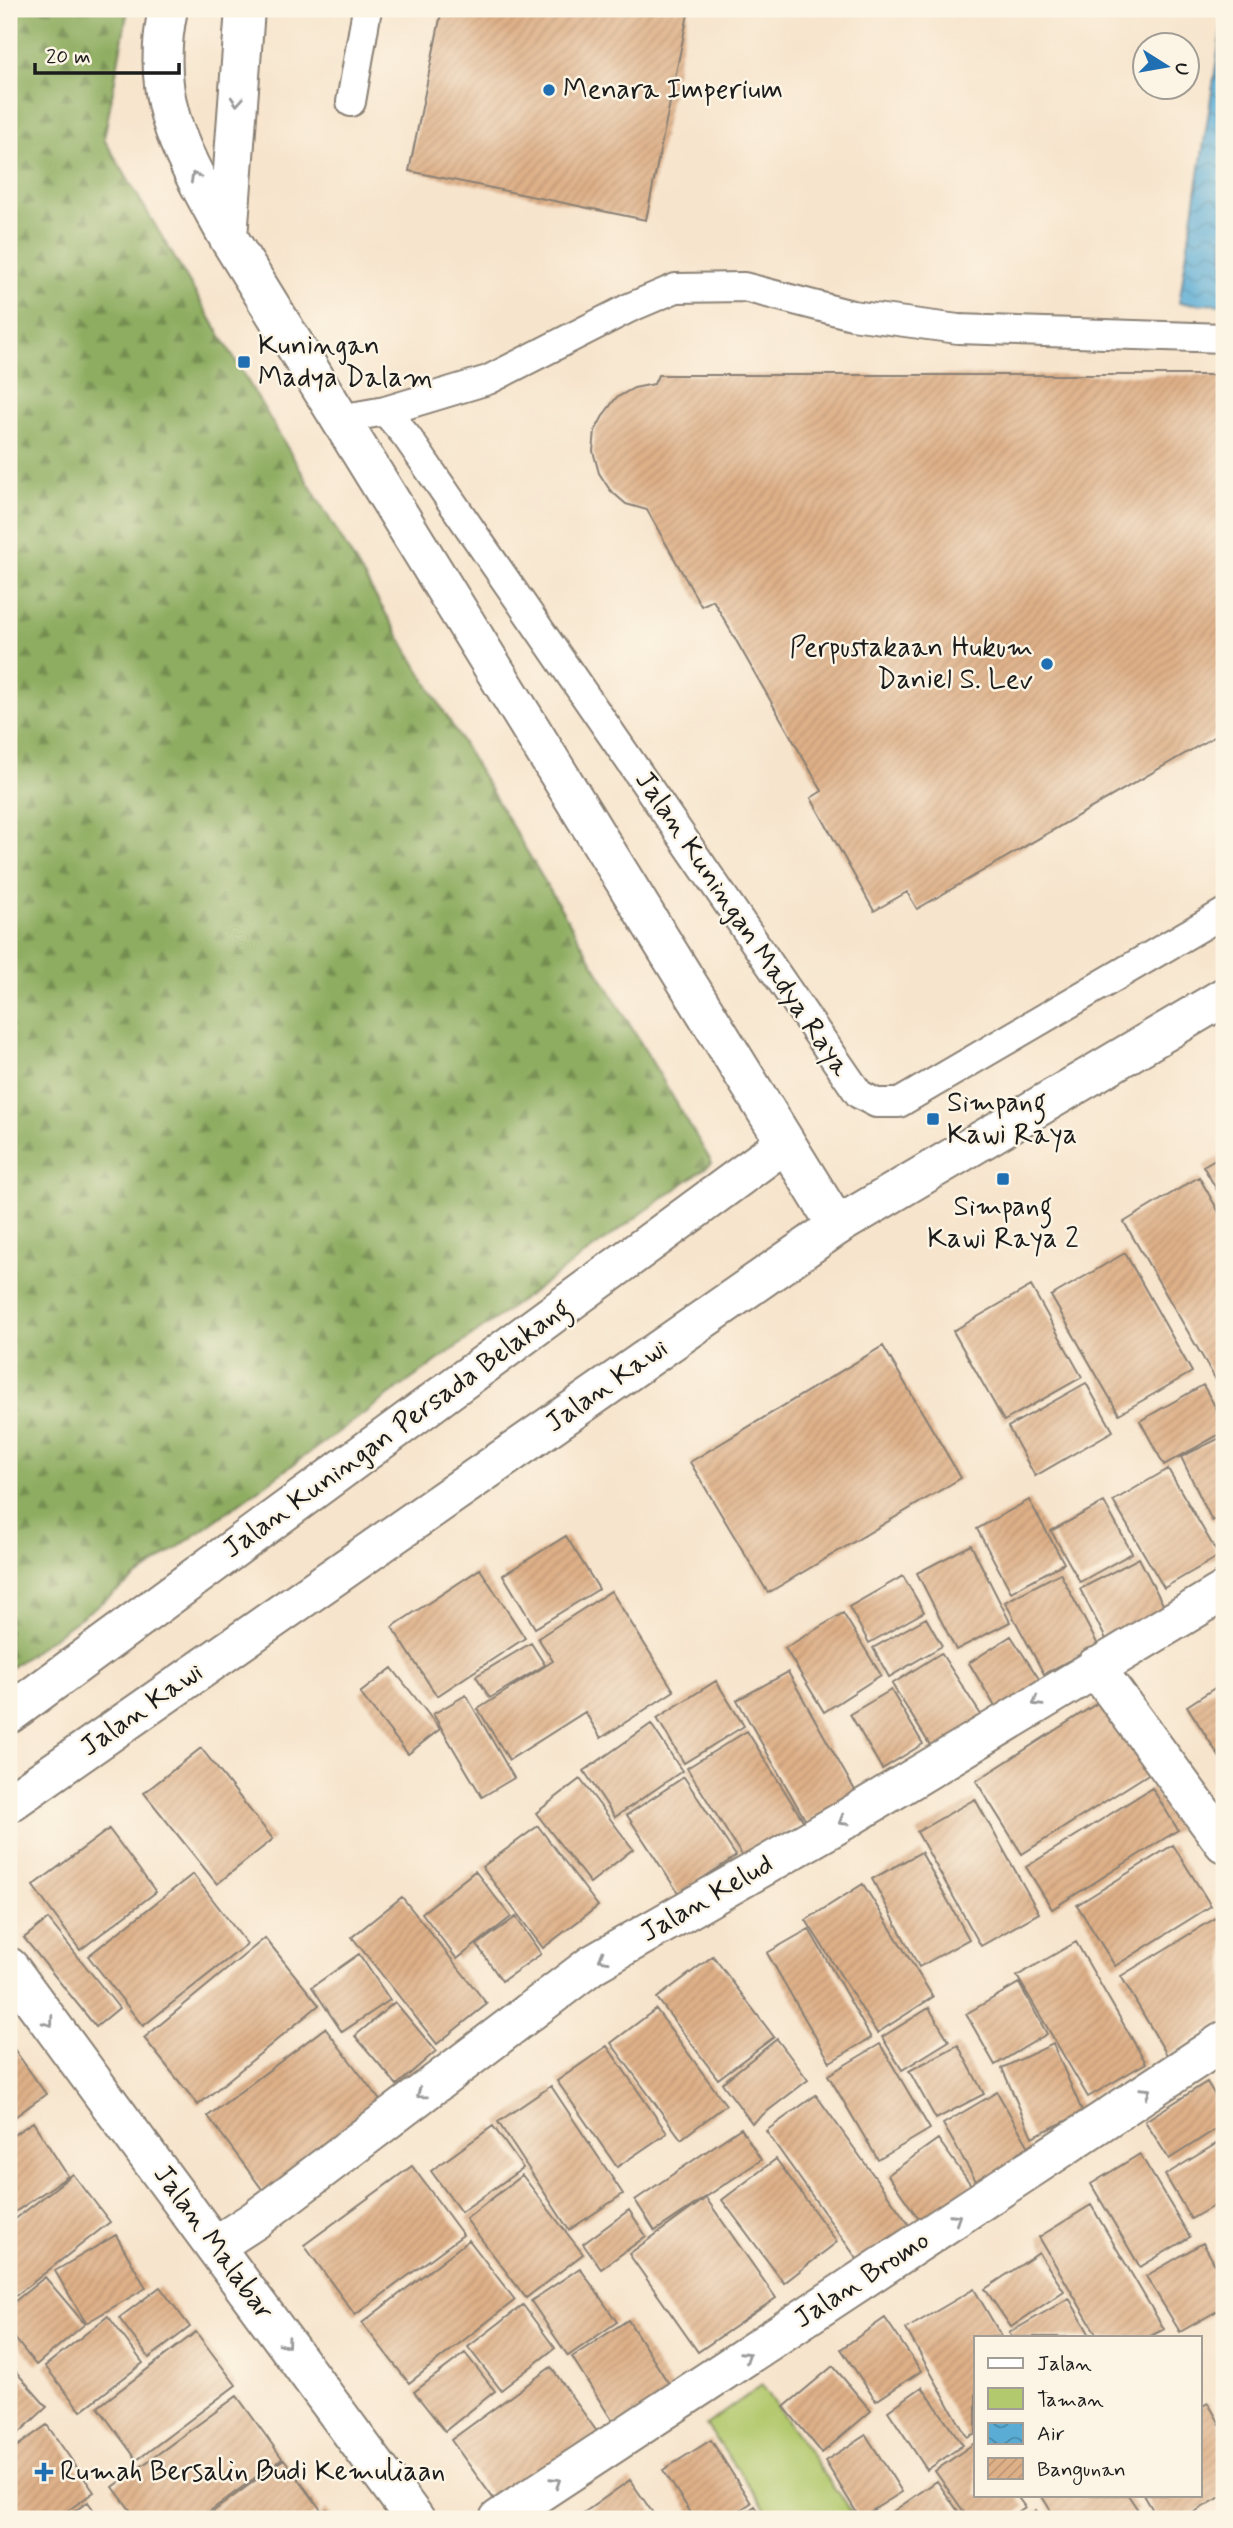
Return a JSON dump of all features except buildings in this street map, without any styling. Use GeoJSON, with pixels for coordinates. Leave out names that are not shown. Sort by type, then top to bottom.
{"type":"FeatureCollection","features":[{"type":"Feature","properties":{"kind":"street"},"geometry":{"type":"LineString","coordinates":[[168,9],[162,39],[164,100],[177,143],[228,237],[837,1226]]}},
{"type":"Feature","properties":{"kind":"street"},"geometry":{"type":"LineString","coordinates":[[228,237],[245,9]]}},
{"type":"Feature","properties":{"kind":"street","name":"Jalan Kawi"},"geometry":{"type":"LineString","coordinates":[[9,1803],[837,1226],[1224,997]]}},
{"type":"Feature","properties":{"kind":"street","name":"Jalan Kuningan Persada Belakang"},"geometry":{"type":"LineString","coordinates":[[9,1714],[785,1144]]}},
{"type":"Feature","properties":{"kind":"street","name":"Jalan Kelud"},"geometry":{"type":"LineString","coordinates":[[215,2246],[255,2220],[593,1964],[836,1825],[1224,1591]]}},
{"type":"Feature","properties":{"kind":"street"},"geometry":{"type":"LineString","coordinates":[[1095,1667],[1224,1843]]}},
{"type":"Feature","properties":{"kind":"street","name":"Jalan Malabar"},"geometry":{"type":"LineString","coordinates":[[9,1967],[415,2519]]}},
{"type":"Feature","properties":{"kind":"street","name":"Jalan Bromo"},"geometry":{"type":"LineString","coordinates":[[499,2519],[1224,2041]]}},
{"type":"Feature","properties":{"kind":"lane"},"geometry":{"type":"LineString","coordinates":[[351,102],[367,9]]}},
{"type":"Feature","properties":{"kind":"lane"},"geometry":{"type":"LineString","coordinates":[[340,419],[385,411],[488,380],[629,308],[677,288],[744,288],[852,315],[958,329],[1224,338]]}},
{"type":"Feature","properties":{"kind":"lane","name":"Jalan Kuningan Madya Raya"},"geometry":{"type":"LineString","coordinates":[[385,411],[440,483],[859,1094],[876,1103],[899,1103],[1224,913]]}},
{"type":"Feature","properties":{"kind":"green space"},"geometry":{"type":"Polygon","coordinates":[[[9,9],[128,9],[104,139],[712,1163],[9,1669],[9,9]]]}},
{"type":"Feature","properties":{"kind":"green space"},"geometry":{"type":"Polygon","coordinates":[[[762,2385],[856,2519],[773,2519],[706,2425],[762,2385]]]}},
{"type":"Feature","properties":{"kind":"water"},"geometry":{"type":"Polygon","coordinates":[[[1224,14],[1224,305],[1179,303],[1224,14]]]}},
{"type":"Feature","properties":{"kind":"place","name":"Menara Imperium"},"geometry":{"type":"Point","coordinates":[549,90]}},
{"type":"Feature","properties":{"kind":"place","name":"Kuningan Madya Dalam"},"geometry":{"type":"Point","coordinates":[244,362]}},
{"type":"Feature","properties":{"kind":"place","name":"Perpustakaan Hukum Daniel S. Lev"},"geometry":{"type":"Point","coordinates":[1047,664]}},
{"type":"Feature","properties":{"kind":"place","name":"Simpang Kawi Raya"},"geometry":{"type":"Point","coordinates":[933,1119]}},
{"type":"Feature","properties":{"kind":"place","name":"Simpang Kawi Raya 2"},"geometry":{"type":"Point","coordinates":[1003,1179]}},
{"type":"Feature","properties":{"kind":"place","name":"Rumah Bersalin Budi Kemuliaan"},"geometry":{"type":"Point","coordinates":[44,2472]}}]}
